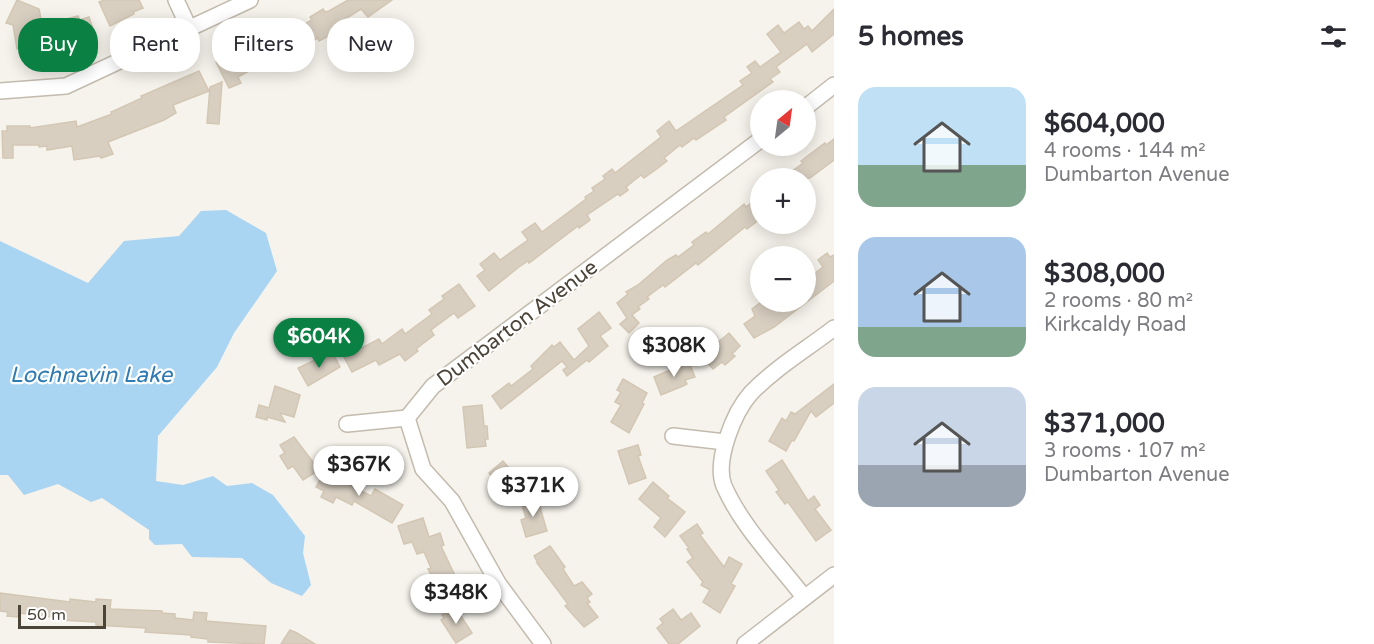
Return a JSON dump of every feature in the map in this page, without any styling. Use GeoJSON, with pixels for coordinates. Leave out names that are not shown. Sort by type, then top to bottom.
{"type":"FeatureCollection","features":[{"type":"Feature","properties":{"kind":"street"},"geometry":{"type":"LineString","coordinates":[[176,0],[184,18]]}},
{"type":"Feature","properties":{"kind":"street"},"geometry":{"type":"LineString","coordinates":[[200,23],[250,0]]}},
{"type":"Feature","properties":{"kind":"street"},"geometry":{"type":"LineString","coordinates":[[0,91],[66,86],[110,65]]}},
{"type":"Feature","properties":{"kind":"street"},"geometry":{"type":"LineString","coordinates":[[816,100],[834,86]]}},
{"type":"Feature","properties":{"kind":"street","name":"Dumbarton Avenue"},"geometry":{"type":"LineString","coordinates":[[407,418],[433,386],[750,148]]}},
{"type":"Feature","properties":{"kind":"street"},"geometry":{"type":"LineString","coordinates":[[804,597],[738,513],[723,484],[721,468],[725,442],[750,395],[834,328]]}},
{"type":"Feature","properties":{"kind":"street"},"geometry":{"type":"LineString","coordinates":[[347,424],[407,418],[423,469],[452,501],[498,583],[543,644]]}},
{"type":"Feature","properties":{"kind":"street"},"geometry":{"type":"LineString","coordinates":[[673,436],[725,442]]}},
{"type":"Feature","properties":{"kind":"street"},"geometry":{"type":"LineString","coordinates":[[745,644],[834,576]]}},
{"type":"Feature","properties":{"kind":"water","name":"Lochnevin Lake"},"geometry":{"type":"Polygon","coordinates":[[[226,210],[266,233],[277,271],[234,333],[217,367],[158,436],[156,481],[183,485],[213,476],[227,486],[252,483],[273,495],[305,536],[303,553],[311,585],[302,596],[271,583],[242,558],[192,557],[182,544],[155,545],[149,539],[149,530],[102,498],[91,502],[58,484],[24,495],[8,475],[0,475],[0,241],[88,283],[124,241],[179,236],[201,211],[226,210]]]}},
{"type":"Feature","properties":{"kind":"building"},"geometry":{"type":"Polygon","coordinates":[[[17,0],[39,9],[41,18],[18,18],[18,49],[13,25],[6,23],[17,0]]]}},
{"type":"Feature","properties":{"kind":"building"},"geometry":{"type":"Polygon","coordinates":[[[139,0],[143,8],[126,18],[110,18],[110,26],[99,2],[139,0]]]}},
{"type":"Feature","properties":{"kind":"building"},"geometry":{"type":"Polygon","coordinates":[[[348,0],[392,0],[368,17],[361,9],[347,18],[327,18],[327,37],[319,41],[318,38],[315,40],[315,18],[310,17],[323,9],[325,12],[348,0]]]}},
{"type":"Feature","properties":{"kind":"building"},"geometry":{"type":"Polygon","coordinates":[[[834,9],[834,34],[812,52],[807,44],[776,67],[780,72],[770,79],[773,82],[762,90],[750,90],[750,98],[724,117],[726,120],[696,140],[694,138],[682,147],[680,145],[664,158],[667,161],[658,168],[644,178],[641,175],[626,187],[628,190],[620,196],[618,194],[587,215],[590,220],[579,228],[578,226],[529,263],[528,261],[519,267],[489,291],[477,276],[485,270],[480,264],[494,253],[500,260],[528,240],[522,232],[535,223],[542,232],[586,199],[585,197],[594,191],[592,188],[605,179],[603,176],[612,169],[615,173],[661,137],[657,131],[669,121],[676,131],[743,85],[740,81],[752,73],[747,67],[755,61],[760,67],[781,52],[767,34],[778,25],[784,33],[799,22],[804,29],[808,26],[812,31],[834,9]]]}},
{"type":"Feature","properties":{"kind":"building"},"geometry":{"type":"Polygon","coordinates":[[[197,72],[200,72],[209,91],[173,105],[176,113],[164,120],[108,142],[113,154],[101,158],[100,156],[74,160],[72,146],[47,150],[47,146],[13,145],[13,158],[3,158],[2,131],[7,131],[7,126],[30,126],[30,128],[76,121],[77,127],[112,114],[111,112],[142,98],[141,96],[197,72]]]}},
{"type":"Feature","properties":{"kind":"building"},"geometry":{"type":"Polygon","coordinates":[[[221,72],[247,72],[238,77],[241,83],[229,88],[221,72]]]}},
{"type":"Feature","properties":{"kind":"building"},"geometry":{"type":"Polygon","coordinates":[[[222,82],[219,124],[207,123],[210,87],[222,82]]]}},
{"type":"Feature","properties":{"kind":"building"},"geometry":{"type":"Polygon","coordinates":[[[834,139],[834,160],[816,174],[816,168],[796,168],[807,156],[816,156],[816,150],[825,143],[826,145],[834,139]]]}},
{"type":"Feature","properties":{"kind":"building"},"geometry":{"type":"Polygon","coordinates":[[[744,204],[746,207],[750,204],[750,227],[747,229],[745,227],[698,265],[696,263],[665,287],[663,285],[647,297],[649,299],[632,315],[639,323],[629,333],[620,324],[627,318],[617,303],[628,294],[626,292],[638,285],[667,260],[676,255],[678,257],[694,245],[692,242],[706,232],[708,234],[744,204]]]}},
{"type":"Feature","properties":{"kind":"building"},"geometry":{"type":"Polygon","coordinates":[[[827,253],[830,257],[834,255],[834,281],[816,295],[816,272],[823,267],[818,260],[827,253]]]}},
{"type":"Feature","properties":{"kind":"building"},"geometry":{"type":"Polygon","coordinates":[[[459,284],[475,306],[458,318],[454,313],[431,330],[434,335],[405,361],[400,354],[379,365],[376,360],[352,372],[344,357],[379,339],[382,344],[402,329],[405,334],[432,314],[429,310],[444,299],[442,296],[459,284]]]}},
{"type":"Feature","properties":{"kind":"building"},"geometry":{"type":"Polygon","coordinates":[[[599,312],[611,328],[600,336],[608,346],[567,376],[563,370],[567,367],[562,361],[501,409],[492,396],[509,383],[511,386],[533,369],[531,366],[552,345],[554,347],[560,342],[574,360],[589,346],[578,329],[599,312]]]}},
{"type":"Feature","properties":{"kind":"building"},"geometry":{"type":"Polygon","coordinates":[[[753,312],[794,312],[754,338],[744,324],[755,316],[753,312]]]}},
{"type":"Feature","properties":{"kind":"building"},"geometry":{"type":"Polygon","coordinates":[[[729,333],[740,346],[732,354],[735,356],[725,365],[722,362],[713,369],[702,356],[729,333]]]}},
{"type":"Feature","properties":{"kind":"building"},"geometry":{"type":"Polygon","coordinates":[[[332,352],[340,367],[308,386],[298,368],[332,352]]]}},
{"type":"Feature","properties":{"kind":"building"},"geometry":{"type":"Polygon","coordinates":[[[689,362],[695,377],[685,380],[687,384],[661,395],[654,377],[689,362]]]}},
{"type":"Feature","properties":{"kind":"building"},"geometry":{"type":"Polygon","coordinates":[[[623,379],[647,393],[629,433],[611,422],[621,405],[615,402],[621,392],[617,390],[623,379]]]}},
{"type":"Feature","properties":{"kind":"building"},"geometry":{"type":"Polygon","coordinates":[[[834,384],[834,403],[816,417],[811,411],[786,451],[769,441],[782,418],[786,421],[791,412],[795,414],[834,384]]]}},
{"type":"Feature","properties":{"kind":"building"},"geometry":{"type":"Polygon","coordinates":[[[275,386],[300,395],[294,417],[280,413],[285,422],[267,417],[267,420],[256,417],[259,405],[269,408],[275,386]]]}},
{"type":"Feature","properties":{"kind":"building"},"geometry":{"type":"Polygon","coordinates":[[[482,405],[484,426],[487,426],[486,446],[467,448],[463,407],[482,405]]]}},
{"type":"Feature","properties":{"kind":"building"},"geometry":{"type":"Polygon","coordinates":[[[294,437],[319,470],[303,480],[293,466],[288,469],[280,456],[285,453],[280,445],[294,437]]]}},
{"type":"Feature","properties":{"kind":"building"},"geometry":{"type":"Polygon","coordinates":[[[638,445],[641,455],[638,456],[646,478],[629,484],[618,451],[638,445]]]}},
{"type":"Feature","properties":{"kind":"building"},"geometry":{"type":"Polygon","coordinates":[[[782,460],[808,501],[814,496],[820,505],[815,509],[831,530],[816,541],[788,502],[785,504],[776,492],[779,490],[766,471],[782,460]]]}},
{"type":"Feature","properties":{"kind":"building"},"geometry":{"type":"Polygon","coordinates":[[[503,461],[517,478],[521,475],[527,482],[512,494],[503,484],[500,486],[489,473],[503,461]]]}},
{"type":"Feature","properties":{"kind":"building"},"geometry":{"type":"Polygon","coordinates":[[[324,473],[371,496],[375,489],[403,505],[392,523],[354,501],[352,505],[336,497],[333,503],[321,497],[324,491],[316,487],[324,473]]]}},
{"type":"Feature","properties":{"kind":"building"},"geometry":{"type":"Polygon","coordinates":[[[653,482],[669,496],[667,498],[685,512],[665,537],[654,527],[661,518],[639,499],[653,482]]]}},
{"type":"Feature","properties":{"kind":"building"},"geometry":{"type":"Polygon","coordinates":[[[537,497],[547,531],[526,537],[521,520],[526,518],[521,502],[537,497]]]}},
{"type":"Feature","properties":{"kind":"building"},"geometry":{"type":"Polygon","coordinates":[[[423,518],[429,537],[440,533],[444,545],[441,546],[459,584],[461,592],[444,600],[428,569],[431,568],[424,552],[417,554],[412,542],[404,544],[398,526],[423,518]]]}},
{"type":"Feature","properties":{"kind":"building"},"geometry":{"type":"Polygon","coordinates":[[[697,524],[703,533],[700,535],[724,567],[729,557],[742,564],[731,584],[735,586],[720,613],[703,602],[710,590],[701,585],[703,582],[687,562],[693,558],[680,536],[697,524]]]}},
{"type":"Feature","properties":{"kind":"building"},"geometry":{"type":"Polygon","coordinates":[[[550,546],[565,567],[563,569],[574,586],[582,582],[592,594],[587,598],[590,602],[587,603],[598,617],[584,627],[565,606],[568,604],[534,556],[550,546]]]}},
{"type":"Feature","properties":{"kind":"building"},"geometry":{"type":"Polygon","coordinates":[[[0,593],[70,602],[70,599],[96,602],[96,599],[111,600],[110,609],[162,611],[162,613],[175,614],[175,618],[193,620],[194,612],[207,613],[206,621],[266,626],[264,644],[208,642],[208,639],[191,637],[191,635],[145,632],[146,628],[96,625],[96,622],[60,620],[61,618],[19,613],[18,617],[7,616],[8,612],[0,611],[0,593]]]}},
{"type":"Feature","properties":{"kind":"building"},"geometry":{"type":"Polygon","coordinates":[[[455,607],[472,633],[456,643],[441,620],[444,618],[442,615],[455,607]]]}},
{"type":"Feature","properties":{"kind":"building"},"geometry":{"type":"Polygon","coordinates":[[[673,609],[681,620],[691,613],[700,626],[678,644],[669,644],[657,628],[663,623],[660,619],[673,609]]]}},
{"type":"Feature","properties":{"kind":"building"},"geometry":{"type":"Polygon","coordinates":[[[290,630],[297,633],[315,644],[281,644],[290,630]]]}}]}
